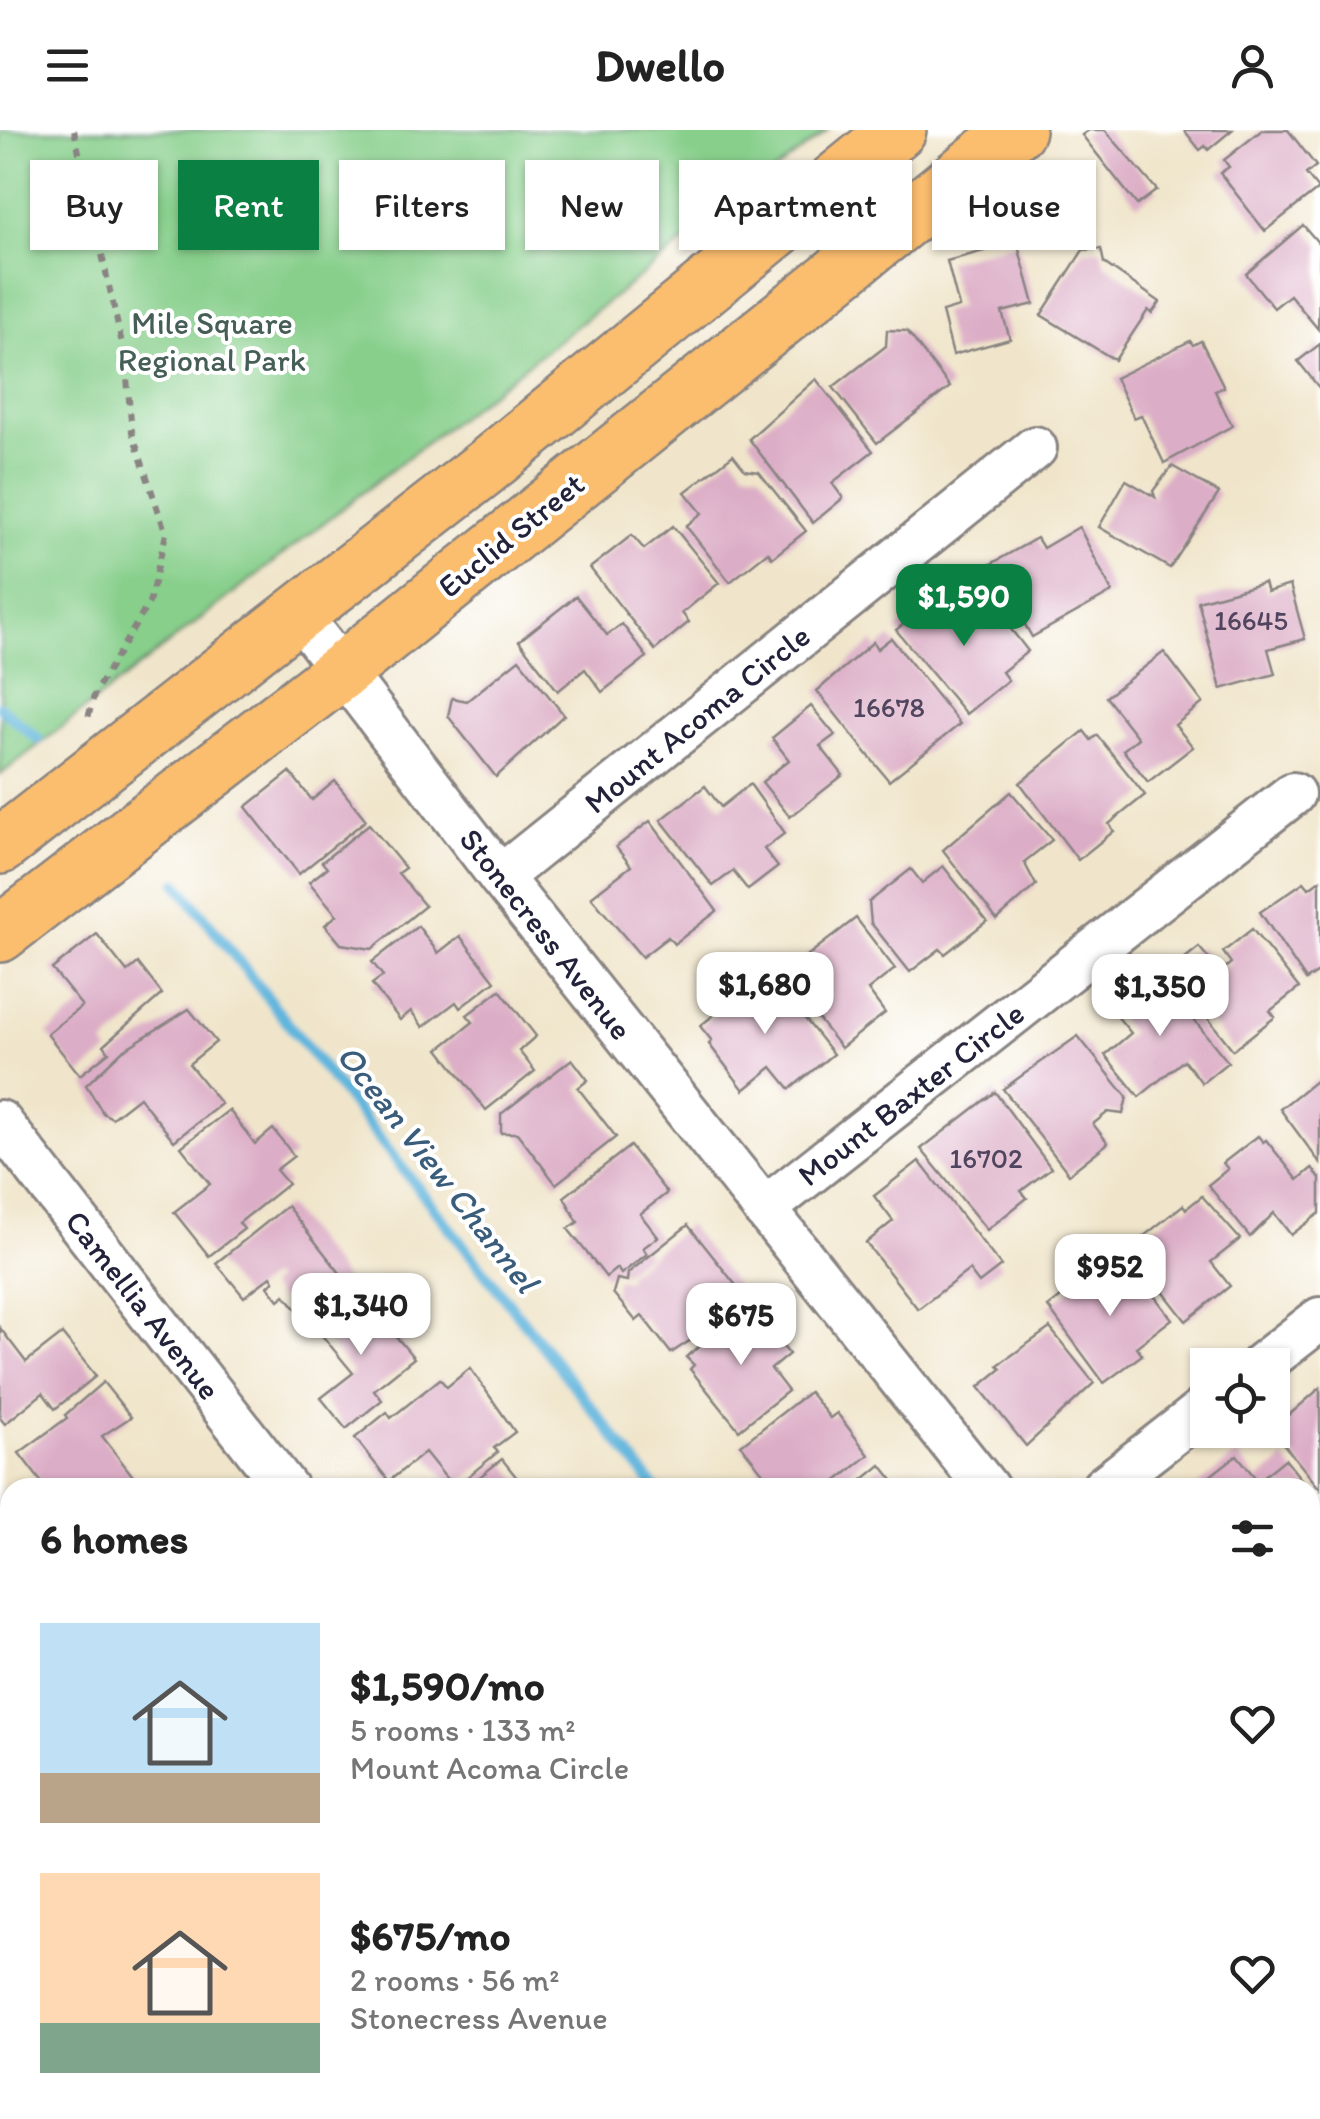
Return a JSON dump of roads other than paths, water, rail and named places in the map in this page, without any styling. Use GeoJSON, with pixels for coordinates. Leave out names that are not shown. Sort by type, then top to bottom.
{"type":"FeatureCollection","features":[{"type":"Feature","properties":{"kind":"main road"},"geometry":{"type":"LineString","coordinates":[[0,846],[486,466],[898,130]]}},
{"type":"Feature","properties":{"kind":"main road","name":"Euclid Street"},"geometry":{"type":"LineString","coordinates":[[0,934],[342,671],[1017,130]]}},
{"type":"Feature","properties":{"kind":"street","name":"Mount Acoma Circle"},"geometry":{"type":"LineString","coordinates":[[500,877],[1035,448]]}},
{"type":"Feature","properties":{"kind":"street","name":"Stonecress Avenue"},"geometry":{"type":"LineString","coordinates":[[297,612],[500,877],[980,1478]]}},
{"type":"Feature","properties":{"kind":"street","name":"Mount Baxter Circle"},"geometry":{"type":"LineString","coordinates":[[764,1208],[1294,794]]}},
{"type":"Feature","properties":{"kind":"street","name":"Camellia Avenue"},"geometry":{"type":"LineString","coordinates":[[0,1122],[278,1478]]}},
{"type":"Feature","properties":{"kind":"street"},"geometry":{"type":"LineString","coordinates":[[1283,1348],[1320,1319]]}},
{"type":"Feature","properties":{"kind":"street"},"geometry":{"type":"LineString","coordinates":[[1115,1478],[1190,1420]]}},
{"type":"Feature","properties":{"kind":"waterway","name":"Ocean View Channel"},"geometry":{"type":"LineString","coordinates":[[0,707],[38,739]]}},
{"type":"Feature","properties":{"kind":"waterway","name":"Ocean View Channel"},"geometry":{"type":"LineString","coordinates":[[177,883],[647,1478]]}},
{"type":"Feature","properties":{"kind":"park label","name":"Mile Square Regional Park"},"geometry":{"type":"Point","coordinates":[212,342]}}]}
